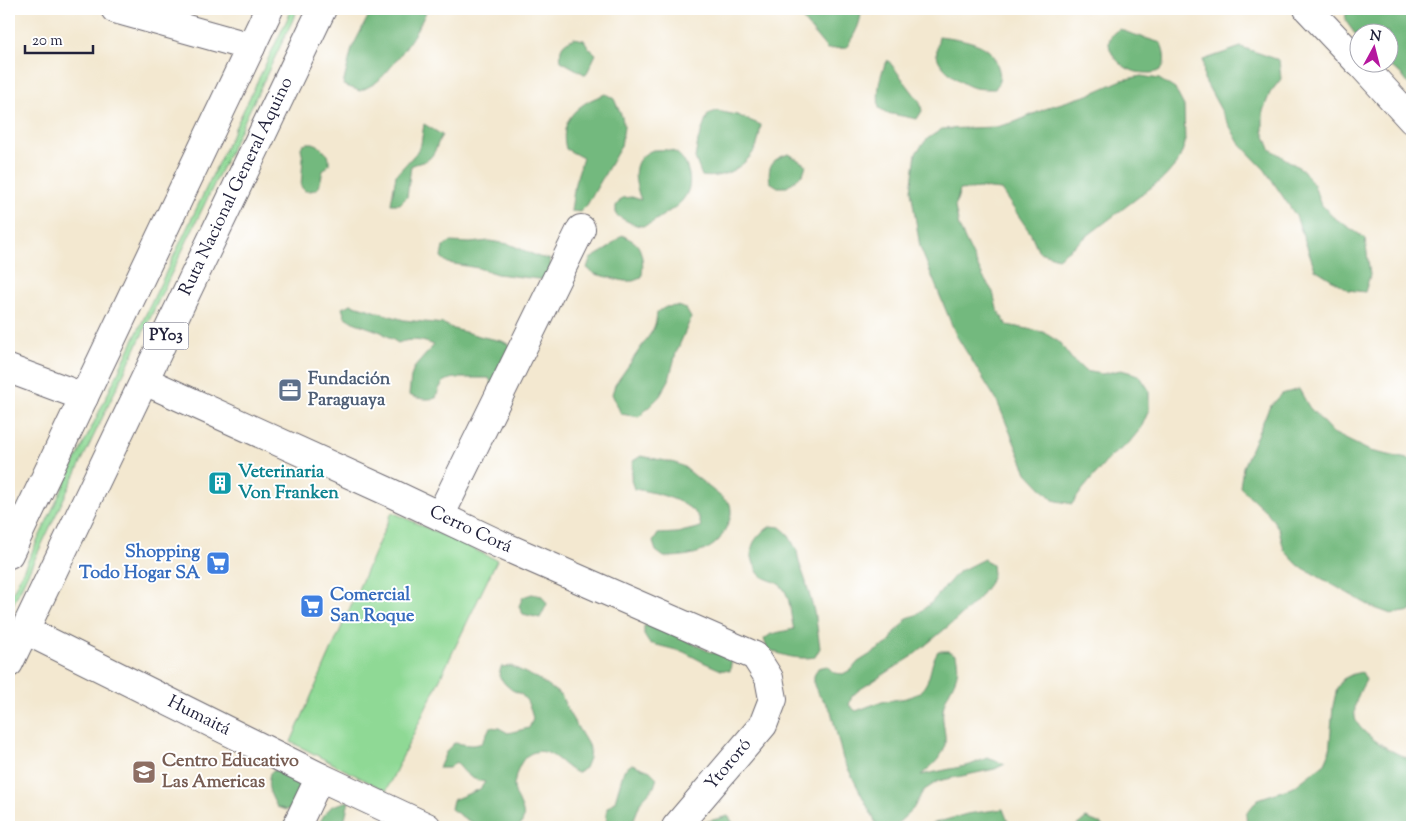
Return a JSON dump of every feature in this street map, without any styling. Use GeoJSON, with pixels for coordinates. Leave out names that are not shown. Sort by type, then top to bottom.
{"type":"FeatureCollection","features":[{"type":"Feature","properties":{"kind":"main road"},"geometry":{"type":"LineString","coordinates":[[115,9],[251,47]]}},
{"type":"Feature","properties":{"kind":"main road","name":"PY03"},"geometry":{"type":"LineString","coordinates":[[9,554],[270,9]]}},
{"type":"Feature","properties":{"kind":"main road","name":"Ruta Nacional General Aquino"},"geometry":{"type":"LineString","coordinates":[[9,663],[322,9]]}},
{"type":"Feature","properties":{"kind":"main road"},"geometry":{"type":"LineString","coordinates":[[1308,9],[1348,51]]}},
{"type":"Feature","properties":{"kind":"main road"},"geometry":{"type":"LineString","coordinates":[[1368,72],[1412,120]]}},
{"type":"Feature","properties":{"kind":"main road"},"geometry":{"type":"LineString","coordinates":[[440,516],[581,229]]}},
{"type":"Feature","properties":{"kind":"main road"},"geometry":{"type":"LineString","coordinates":[[9,369],[84,397]]}},
{"type":"Feature","properties":{"kind":"main road","name":"Cerro Corá"},"geometry":{"type":"LineString","coordinates":[[145,381],[499,544],[754,656],[769,678],[773,699]]}},
{"type":"Feature","properties":{"kind":"main road","name":"Humaitá"},"geometry":{"type":"LineString","coordinates":[[25,630],[320,777],[427,827]]}},
{"type":"Feature","properties":{"kind":"main road","name":"Ytororó"},"geometry":{"type":"LineString","coordinates":[[676,827],[763,724],[773,699]]}},
{"type":"Feature","properties":{"kind":"main road"},"geometry":{"type":"LineString","coordinates":[[296,827],[320,777]]}},
{"type":"Feature","properties":{"kind":"green space"},"geometry":{"type":"Polygon","coordinates":[[[292,9],[298,9],[9,613],[9,600],[292,9]]]}},
{"type":"Feature","properties":{"kind":"green space"},"geometry":{"type":"Polygon","coordinates":[[[372,9],[427,9],[413,36],[391,67],[378,81],[360,91],[343,85],[352,48],[372,9]]]}},
{"type":"Feature","properties":{"kind":"green space"},"geometry":{"type":"Polygon","coordinates":[[[798,9],[861,9],[861,14],[856,30],[846,48],[827,49],[804,21],[798,9]]]}},
{"type":"Feature","properties":{"kind":"green space"},"geometry":{"type":"Polygon","coordinates":[[[1347,9],[1412,9],[1412,89],[1398,72],[1398,22],[1348,22],[1348,24],[1345,20],[1347,9]]]}},
{"type":"Feature","properties":{"kind":"green space"},"geometry":{"type":"Polygon","coordinates":[[[1120,29],[1161,43],[1164,53],[1163,67],[1156,72],[1138,72],[1125,67],[1119,62],[1114,57],[1109,45],[1113,33],[1120,29]]]}},
{"type":"Feature","properties":{"kind":"green space"},"geometry":{"type":"Polygon","coordinates":[[[939,36],[974,43],[987,49],[996,63],[1000,76],[995,89],[970,86],[958,80],[947,71],[942,66],[937,55],[939,36]]]}},
{"type":"Feature","properties":{"kind":"green space"},"geometry":{"type":"Polygon","coordinates":[[[574,38],[584,40],[596,54],[586,75],[561,61],[560,52],[562,46],[574,38]]]}},
{"type":"Feature","properties":{"kind":"green space"},"geometry":{"type":"Polygon","coordinates":[[[1241,47],[1279,60],[1281,79],[1270,93],[1263,111],[1263,131],[1270,149],[1303,170],[1314,185],[1320,203],[1333,217],[1365,238],[1370,275],[1365,292],[1348,290],[1315,269],[1296,216],[1265,170],[1239,143],[1204,79],[1203,60],[1241,47]]]}},
{"type":"Feature","properties":{"kind":"green space"},"geometry":{"type":"Polygon","coordinates":[[[888,60],[920,102],[922,111],[917,119],[887,113],[879,108],[879,83],[888,60]]]}},
{"type":"Feature","properties":{"kind":"green space"},"geometry":{"type":"Polygon","coordinates":[[[1141,76],[1159,79],[1175,89],[1184,106],[1185,144],[1178,162],[1165,177],[1058,258],[1039,252],[1031,234],[1001,190],[980,188],[960,190],[955,207],[959,227],[983,277],[993,292],[997,309],[1007,325],[1043,332],[1059,342],[1071,358],[1085,371],[1102,374],[1121,370],[1139,375],[1149,390],[1149,410],[1141,428],[1128,444],[1111,456],[1072,504],[1053,500],[1027,473],[997,401],[956,335],[920,247],[911,190],[916,153],[927,139],[942,129],[996,127],[1015,122],[1052,106],[1088,95],[1122,80],[1141,76]]]}},
{"type":"Feature","properties":{"kind":"green space"},"geometry":{"type":"Polygon","coordinates":[[[606,94],[614,99],[622,117],[624,127],[621,146],[587,205],[580,212],[571,211],[575,183],[583,158],[566,149],[565,129],[573,113],[580,107],[596,97],[606,94]]]}},
{"type":"Feature","properties":{"kind":"green space"},"geometry":{"type":"Polygon","coordinates":[[[717,111],[737,115],[761,125],[757,145],[748,159],[734,170],[718,176],[702,176],[695,158],[698,141],[708,114],[717,111]]]}},
{"type":"Feature","properties":{"kind":"green space"},"geometry":{"type":"Polygon","coordinates":[[[424,124],[442,135],[430,158],[411,166],[407,197],[400,204],[391,204],[396,175],[416,153],[421,144],[424,124]]]}},
{"type":"Feature","properties":{"kind":"green space"},"geometry":{"type":"Polygon","coordinates":[[[303,144],[318,145],[328,155],[329,164],[323,171],[319,187],[305,191],[301,187],[303,159],[301,148],[303,144]]]}},
{"type":"Feature","properties":{"kind":"green space"},"geometry":{"type":"Polygon","coordinates":[[[653,150],[670,150],[677,153],[685,163],[690,182],[685,197],[676,206],[652,222],[641,226],[616,215],[616,206],[622,198],[632,197],[641,200],[635,171],[640,159],[653,150]]]}},
{"type":"Feature","properties":{"kind":"green space"},"geometry":{"type":"Polygon","coordinates":[[[789,154],[806,165],[803,174],[787,187],[778,187],[770,182],[770,167],[775,160],[789,154]]]}},
{"type":"Feature","properties":{"kind":"green space"},"geometry":{"type":"Polygon","coordinates":[[[622,235],[635,243],[640,249],[642,262],[641,278],[633,281],[624,281],[595,274],[587,268],[590,259],[607,249],[622,235]]]}},
{"type":"Feature","properties":{"kind":"green space"},"geometry":{"type":"Polygon","coordinates":[[[489,241],[509,244],[539,257],[549,259],[555,281],[497,274],[478,268],[448,263],[441,257],[443,247],[450,242],[470,243],[489,241]]]}},
{"type":"Feature","properties":{"kind":"green space"},"geometry":{"type":"Polygon","coordinates":[[[351,304],[404,320],[444,324],[454,329],[502,341],[510,345],[498,396],[489,378],[454,378],[444,381],[436,398],[422,399],[409,395],[414,368],[434,345],[416,340],[398,343],[381,332],[353,322],[345,317],[342,308],[351,304]]]}},
{"type":"Feature","properties":{"kind":"green space"},"geometry":{"type":"Polygon","coordinates":[[[677,306],[686,309],[691,318],[676,353],[669,380],[660,396],[639,417],[621,414],[612,394],[615,385],[653,330],[657,312],[666,307],[677,306]]]}},
{"type":"Feature","properties":{"kind":"green space"},"geometry":{"type":"Polygon","coordinates":[[[1299,389],[1309,407],[1333,433],[1370,451],[1412,460],[1412,611],[1391,614],[1372,607],[1298,565],[1284,550],[1279,529],[1268,513],[1240,487],[1243,467],[1269,408],[1282,394],[1299,389]]]}},
{"type":"Feature","properties":{"kind":"green space"},"geometry":{"type":"Polygon","coordinates":[[[641,456],[676,463],[684,467],[730,504],[731,513],[728,523],[720,538],[713,545],[700,552],[678,556],[664,557],[656,551],[653,542],[658,534],[677,533],[701,527],[698,516],[691,509],[677,501],[659,494],[634,489],[631,480],[633,461],[641,456]]]}},
{"type":"Feature","properties":{"kind":"green space"},"geometry":{"type":"Polygon","coordinates":[[[392,512],[497,560],[386,791],[291,742],[392,512]]]}},
{"type":"Feature","properties":{"kind":"green space"},"geometry":{"type":"Polygon","coordinates":[[[771,526],[780,527],[788,534],[797,551],[816,619],[820,648],[815,657],[790,657],[767,648],[764,639],[771,634],[794,629],[785,591],[776,582],[759,574],[752,557],[752,546],[757,537],[771,526]]]}},
{"type":"Feature","properties":{"kind":"green space"},"geometry":{"type":"Polygon","coordinates":[[[984,559],[992,565],[993,574],[989,584],[978,599],[910,658],[859,690],[852,696],[849,705],[856,711],[879,703],[915,695],[927,683],[938,651],[948,651],[956,655],[958,664],[956,678],[947,696],[943,710],[944,749],[931,767],[921,775],[970,765],[987,758],[1005,764],[995,769],[938,781],[923,791],[913,809],[897,824],[893,827],[878,827],[843,759],[831,711],[818,694],[814,685],[814,676],[818,668],[827,666],[834,673],[843,674],[852,669],[858,662],[890,642],[894,633],[907,618],[916,615],[931,603],[958,572],[984,559]]]}},
{"type":"Feature","properties":{"kind":"green space"},"geometry":{"type":"Polygon","coordinates":[[[532,594],[542,596],[547,604],[540,618],[523,614],[519,606],[523,597],[532,594]]]}},
{"type":"Feature","properties":{"kind":"green space"},"geometry":{"type":"Polygon","coordinates":[[[654,624],[710,652],[732,656],[730,671],[721,670],[684,652],[649,643],[644,635],[644,626],[654,624]]]}},
{"type":"Feature","properties":{"kind":"green space"},"geometry":{"type":"Polygon","coordinates":[[[511,666],[538,679],[561,695],[569,713],[590,748],[589,758],[585,768],[577,773],[554,756],[545,752],[533,752],[528,755],[518,768],[514,785],[522,807],[522,822],[518,827],[483,827],[467,820],[451,809],[453,800],[480,789],[485,782],[468,775],[456,762],[449,768],[439,768],[447,750],[454,743],[471,745],[482,743],[490,727],[499,728],[508,733],[529,728],[533,719],[527,701],[521,694],[505,684],[499,676],[501,667],[511,666]]]}},
{"type":"Feature","properties":{"kind":"green space"},"geometry":{"type":"Polygon","coordinates":[[[1362,672],[1366,680],[1356,702],[1355,717],[1357,723],[1362,730],[1388,749],[1412,759],[1412,827],[1247,827],[1246,814],[1258,799],[1294,787],[1325,763],[1329,754],[1333,706],[1337,688],[1343,679],[1362,672]]]}},
{"type":"Feature","properties":{"kind":"green space"},"geometry":{"type":"Polygon","coordinates":[[[632,764],[650,771],[657,778],[654,787],[641,801],[631,827],[606,827],[607,808],[615,801],[624,770],[632,764]]]}},
{"type":"Feature","properties":{"kind":"green space"},"geometry":{"type":"Polygon","coordinates":[[[279,768],[300,779],[298,798],[294,808],[286,810],[277,807],[271,794],[268,783],[270,773],[279,768]]]}},
{"type":"Feature","properties":{"kind":"green space"},"geometry":{"type":"Polygon","coordinates":[[[349,801],[343,827],[317,827],[332,806],[349,801]]]}},
{"type":"Feature","properties":{"kind":"green space"},"geometry":{"type":"Polygon","coordinates":[[[1003,809],[1010,827],[926,827],[967,814],[1003,809]]]}},
{"type":"Feature","properties":{"kind":"green space"},"geometry":{"type":"Polygon","coordinates":[[[728,816],[734,824],[732,827],[700,827],[705,822],[728,816]]]}},
{"type":"Feature","properties":{"kind":"green space"},"geometry":{"type":"Polygon","coordinates":[[[1086,818],[1101,824],[1103,827],[1075,827],[1086,818]]]}},
{"type":"Feature","properties":{"kind":"place","name":"Fundación Paraguaya"},"geometry":{"type":"Point","coordinates":[290,390]}},
{"type":"Feature","properties":{"kind":"place","name":"Veterinaria Von Franken"},"geometry":{"type":"Point","coordinates":[220,483]}},
{"type":"Feature","properties":{"kind":"place","name":"Shopping Todo Hogar SA"},"geometry":{"type":"Point","coordinates":[218,563]}},
{"type":"Feature","properties":{"kind":"place","name":"Comercial San Roque"},"geometry":{"type":"Point","coordinates":[312,606]}},
{"type":"Feature","properties":{"kind":"place","name":"Centro Educativo Las Americas"},"geometry":{"type":"Point","coordinates":[144,772]}}]}
